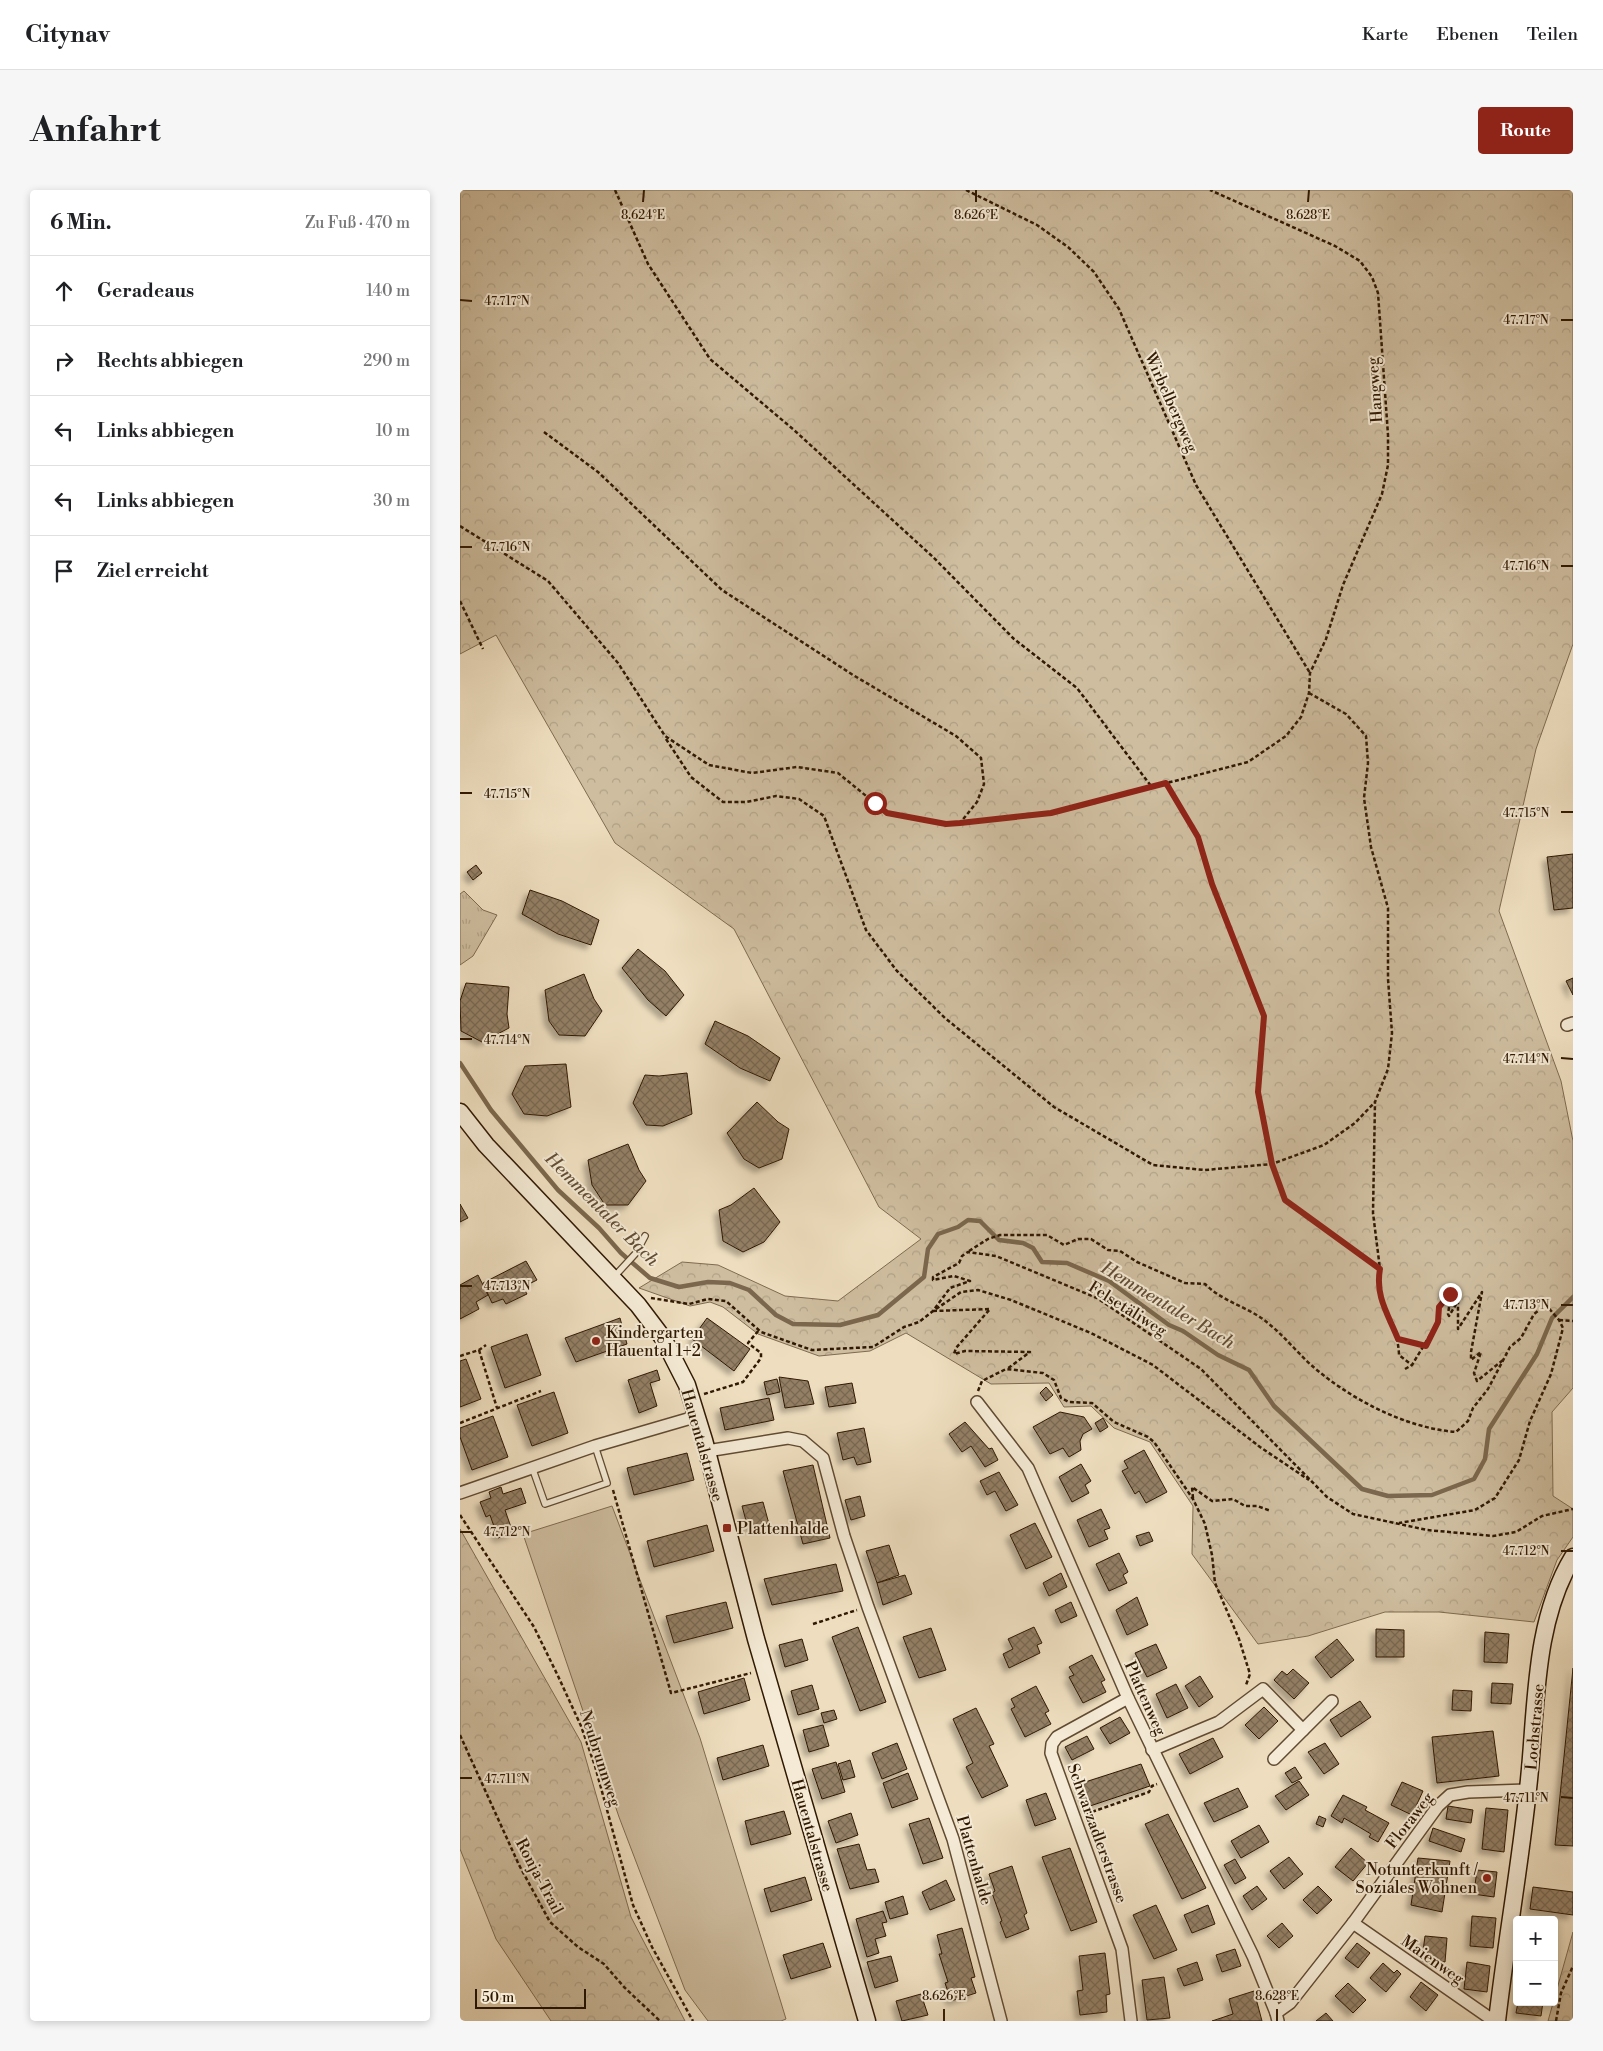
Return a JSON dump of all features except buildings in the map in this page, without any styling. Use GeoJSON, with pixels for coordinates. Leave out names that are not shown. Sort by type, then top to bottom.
{"type":"FeatureCollection","features":[{"type":"Feature","properties":{"kind":"street","name":"Hauentalstrasse"},"geometry":{"type":"LineString","coordinates":[[460,1112],[486,1145],[638,1305],[663,1338],[687,1385],[698,1416],[756,1640],[867,2021]]}},
{"type":"Feature","properties":{"kind":"street","name":"Plattenweg"},"geometry":{"type":"LineString","coordinates":[[977,1402],[1028,1468],[1152,1750],[1254,1956],[1277,2017]]}},
{"type":"Feature","properties":{"kind":"street"},"geometry":{"type":"LineString","coordinates":[[460,1494],[595,1446],[698,1416]]}},
{"type":"Feature","properties":{"kind":"street","name":"Plattenhalde"},"geometry":{"type":"LineString","coordinates":[[707,1451],[788,1438],[803,1441],[813,1447],[822,1458],[844,1536],[868,1607],[953,1839],[1001,2021]]}},
{"type":"Feature","properties":{"kind":"street","name":"Lochstrasse"},"geometry":{"type":"LineString","coordinates":[[1496,2021],[1528,1790],[1543,1632],[1550,1604],[1561,1577],[1573,1557]]}},
{"type":"Feature","properties":{"kind":"street"},"geometry":{"type":"LineString","coordinates":[[1152,1750],[1218,1722],[1264,1689],[1303,1730]]}},
{"type":"Feature","properties":{"kind":"street","name":"Schwarzadlerstrasse"},"geometry":{"type":"LineString","coordinates":[[1128,1698],[1057,1737],[1052,1744],[1051,1753],[1122,1949],[1131,2021]]}},
{"type":"Feature","properties":{"kind":"street"},"geometry":{"type":"LineString","coordinates":[[1274,1759],[1332,1701]]}},
{"type":"Feature","properties":{"kind":"street","name":"Floraweg"},"geometry":{"type":"LineString","coordinates":[[1277,2017],[1353,1923],[1438,1806],[1450,1795],[1468,1792],[1528,1790]]}},
{"type":"Feature","properties":{"kind":"street","name":"Maienweg"},"geometry":{"type":"LineString","coordinates":[[1353,1923],[1496,2021]]}},
{"type":"Feature","properties":{"kind":"lane"},"geometry":{"type":"LineString","coordinates":[[613,1278],[636,1253],[645,1236]]}},
{"type":"Feature","properties":{"kind":"lane"},"geometry":{"type":"LineString","coordinates":[[532,1467],[545,1504],[607,1483],[595,1446]]}},
{"type":"Feature","properties":{"kind":"path"},"geometry":{"type":"LineString","coordinates":[[615,190],[648,264],[710,359],[794,430],[933,557],[1014,639],[1077,688],[1151,786]]}},
{"type":"Feature","properties":{"kind":"path","name":"Wirbelbergweg"},"geometry":{"type":"LineString","coordinates":[[966,190],[1037,225],[1068,247],[1094,272],[1118,309],[1196,485],[1310,673]]}},
{"type":"Feature","properties":{"kind":"path","name":"Hangweg"},"geometry":{"type":"LineString","coordinates":[[1210,190],[1335,246],[1360,261],[1372,277],[1378,293],[1388,434],[1388,465],[1382,494],[1343,586],[1326,639],[1310,673]]}},
{"type":"Feature","properties":{"kind":"path"},"geometry":{"type":"LineString","coordinates":[[544,432],[598,472],[722,590],[853,675],[956,736],[980,758],[984,784],[977,802],[960,823]]}},
{"type":"Feature","properties":{"kind":"path"},"geometry":{"type":"LineString","coordinates":[[460,526],[548,581],[618,663],[692,776],[724,802],[746,802],[776,796],[800,799],[824,816],[866,930],[897,971],[945,1018],[1054,1106],[1153,1165],[1205,1170],[1272,1164],[1324,1145],[1355,1123],[1375,1102]]}},
{"type":"Feature","properties":{"kind":"path"},"geometry":{"type":"LineString","coordinates":[[460,601],[483,649]]}},
{"type":"Feature","properties":{"kind":"path"},"geometry":{"type":"LineString","coordinates":[[665,736],[710,765],[752,773],[797,767],[838,774],[887,813],[946,824],[960,823],[1051,813],[1248,762],[1286,736],[1300,718],[1309,693],[1310,673]]}},
{"type":"Feature","properties":{"kind":"path"},"geometry":{"type":"LineString","coordinates":[[1309,693],[1346,714],[1366,736],[1368,763],[1364,798],[1371,847],[1388,908],[1388,979],[1392,1033],[1388,1070],[1375,1102],[1373,1213],[1380,1269],[1377,1283],[1383,1308],[1398,1339],[1399,1355],[1412,1366]]}},
{"type":"Feature","properties":{"kind":"path"},"geometry":{"type":"LineString","coordinates":[[1166,783],[1198,837],[1212,884],[1264,1016],[1258,1092],[1272,1164],[1285,1200],[1380,1269]]}},
{"type":"Feature","properties":{"kind":"path"},"geometry":{"type":"LineString","coordinates":[[933,1311],[950,1288],[970,1281],[954,1276],[932,1280],[933,1277],[959,1263],[962,1256],[988,1239],[1000,1235],[1047,1235],[1064,1245],[1078,1239],[1091,1239],[1108,1250],[1120,1252],[1137,1262],[1185,1283],[1205,1284],[1217,1296],[1268,1322],[1311,1365],[1343,1388],[1410,1424],[1456,1432],[1468,1421],[1510,1348],[1521,1338],[1534,1314],[1546,1306],[1559,1320],[1563,1328],[1551,1374],[1530,1421],[1519,1460],[1495,1498],[1475,1510],[1395,1524]]}},
{"type":"Feature","properties":{"kind":"path","name":"Felsetäliweg"},"geometry":{"type":"LineString","coordinates":[[968,1252],[996,1256],[1097,1298],[1201,1369],[1327,1497],[1353,1514],[1428,1530],[1493,1536],[1516,1532],[1542,1516],[1573,1509]]}},
{"type":"Feature","properties":{"kind":"path"},"geometry":{"type":"LineString","coordinates":[[646,1298],[689,1304],[708,1299],[726,1300],[759,1330],[812,1350],[873,1347],[904,1327],[919,1322],[961,1292],[978,1290],[1011,1300],[1091,1332],[1153,1365],[1260,1447],[1314,1482]]}},
{"type":"Feature","properties":{"kind":"path"},"geometry":{"type":"LineString","coordinates":[[1405,1369],[1412,1366],[1426,1346],[1438,1322],[1439,1307],[1450,1294],[1448,1314],[1449,1316],[1458,1302],[1458,1329],[1482,1292],[1471,1352],[1471,1360],[1481,1352],[1474,1373],[1477,1381],[1504,1359]]}},
{"type":"Feature","properties":{"kind":"path"},"geometry":{"type":"LineString","coordinates":[[933,1311],[990,1309],[956,1348],[954,1354],[965,1351],[1030,1352],[1006,1370],[982,1381],[978,1389],[977,1402]]}},
{"type":"Feature","properties":{"kind":"path"},"geometry":{"type":"LineString","coordinates":[[1559,1320],[1573,1321]]}},
{"type":"Feature","properties":{"kind":"path"},"geometry":{"type":"LineString","coordinates":[[701,1395],[743,1382],[761,1358],[760,1353],[748,1343],[759,1330]]}},
{"type":"Feature","properties":{"kind":"path"},"geometry":{"type":"LineString","coordinates":[[1398,1339],[1426,1346]]}},
{"type":"Feature","properties":{"kind":"path"},"geometry":{"type":"LineString","coordinates":[[460,1356],[479,1350],[486,1345]]}},
{"type":"Feature","properties":{"kind":"path"},"geometry":{"type":"LineString","coordinates":[[479,1350],[497,1408]]}},
{"type":"Feature","properties":{"kind":"path"},"geometry":{"type":"LineString","coordinates":[[1006,1370],[1043,1373],[1054,1380],[1062,1398],[1069,1402],[1092,1403],[1114,1422],[1148,1437],[1154,1442],[1193,1499],[1205,1524],[1212,1555],[1215,1583],[1239,1638],[1250,1674],[1244,1690]]}},
{"type":"Feature","properties":{"kind":"path"},"geometry":{"type":"LineString","coordinates":[[460,1422],[497,1408],[505,1407],[517,1399],[541,1391]]}},
{"type":"Feature","properties":{"kind":"path"},"geometry":{"type":"LineString","coordinates":[[607,1483],[616,1497],[671,1693],[755,1672]]}},
{"type":"Feature","properties":{"kind":"path"},"geometry":{"type":"LineString","coordinates":[[1193,1499],[1192,1488],[1212,1501],[1232,1498],[1245,1506],[1256,1506],[1271,1511]]}},
{"type":"Feature","properties":{"kind":"path","name":"Neubrunnweg"},"geometry":{"type":"LineString","coordinates":[[460,1515],[534,1627],[562,1684],[581,1726],[595,1766],[633,1904],[652,1947],[693,2021]]}},
{"type":"Feature","properties":{"kind":"path"},"geometry":{"type":"LineString","coordinates":[[814,1624],[820,1620],[868,1607]]}},
{"type":"Feature","properties":{"kind":"path","name":"Ronja-Trail"},"geometry":{"type":"LineString","coordinates":[[460,1734],[519,1865],[550,1922],[578,1947],[604,1964],[624,1987],[660,2021]]}},
{"type":"Feature","properties":{"kind":"path"},"geometry":{"type":"LineString","coordinates":[[1074,1817],[1149,1792],[1152,1786],[1167,1781]]}},
{"type":"Feature","properties":{"kind":"path"},"geometry":{"type":"LineString","coordinates":[[1556,2021],[1561,1993],[1573,1966]]}},
{"type":"Feature","properties":{"kind":"green space"},"geometry":{"type":"Polygon","coordinates":[[[460,190],[1573,190],[1573,644],[1536,749],[1499,911],[1561,1081],[1573,1141],[1573,1388],[1552,1412],[1553,1496],[1573,1509],[1573,1537],[1557,1560],[1534,1622],[1439,1612],[1385,1612],[1308,1636],[1258,1644],[1192,1554],[1193,1506],[1150,1442],[1114,1428],[1091,1406],[1064,1407],[1049,1383],[991,1384],[906,1333],[870,1351],[819,1356],[758,1334],[723,1307],[710,1302],[690,1306],[639,1288],[682,1262],[718,1265],[785,1296],[838,1301],[921,1239],[879,1207],[734,929],[615,843],[496,635],[460,654],[460,190]]]}},
{"type":"Feature","properties":{"kind":"green space"},"geometry":{"type":"Polygon","coordinates":[[[464,891],[483,910],[497,915],[473,956],[460,965],[460,894],[464,891]]]}},
{"type":"Feature","properties":{"kind":"green space"},"geometry":{"type":"Polygon","coordinates":[[[612,1506],[700,1738],[786,2019],[781,2021],[708,2021],[685,1990],[619,1817],[523,1534],[612,1506]]]}},
{"type":"Feature","properties":{"kind":"green space"},"geometry":{"type":"Polygon","coordinates":[[[460,1529],[581,1742],[631,1917],[685,2021],[551,2021],[496,1939],[460,1849],[460,1529]]]}},
{"type":"Feature","properties":{"kind":"green space"},"geometry":{"type":"Polygon","coordinates":[[[1573,1932],[1573,2021],[1548,2021],[1552,2006],[1558,2006],[1558,1985],[1573,1932]]]}},
{"type":"Feature","properties":{"kind":"waterway","name":"Hemmentaler Bach"},"geometry":{"type":"LineString","coordinates":[[460,1063],[491,1110],[558,1190],[599,1228],[621,1253],[650,1278],[679,1287],[708,1282],[730,1283],[749,1290],[776,1315],[793,1324],[840,1325],[878,1315],[924,1277],[928,1249],[938,1234],[958,1227],[968,1220],[980,1221],[999,1240],[1023,1243],[1033,1248],[1042,1262],[1067,1263],[1109,1281],[1169,1325],[1183,1331],[1218,1355],[1249,1370],[1274,1406],[1362,1489],[1388,1496],[1432,1495],[1474,1479],[1485,1459],[1489,1429],[1537,1354],[1552,1318],[1573,1297]]}},
{"type":"Feature","properties":{"kind":"place","name":"Kindergarten Hauental 1+2"},"geometry":{"type":"Point","coordinates":[596,1341]}},
{"type":"Feature","properties":{"kind":"place","name":"Plattenhalde"},"geometry":{"type":"Point","coordinates":[727,1528]}},
{"type":"Feature","properties":{"kind":"place","name":"Notunterkunft / Soziales Wohnen"},"geometry":{"type":"Point","coordinates":[1487,1878]}},
{"type":"Feature","properties":{"kind":"route"},"geometry":{"type":"LineString","coordinates":[[875,803],[887,813],[946,824],[1051,813],[1166,783],[1198,837],[1212,884],[1264,1016],[1258,1092],[1272,1164],[1285,1200],[1380,1269],[1377,1283],[1379,1296],[1398,1339],[1426,1346],[1438,1322],[1439,1307],[1450,1294]]}}]}
